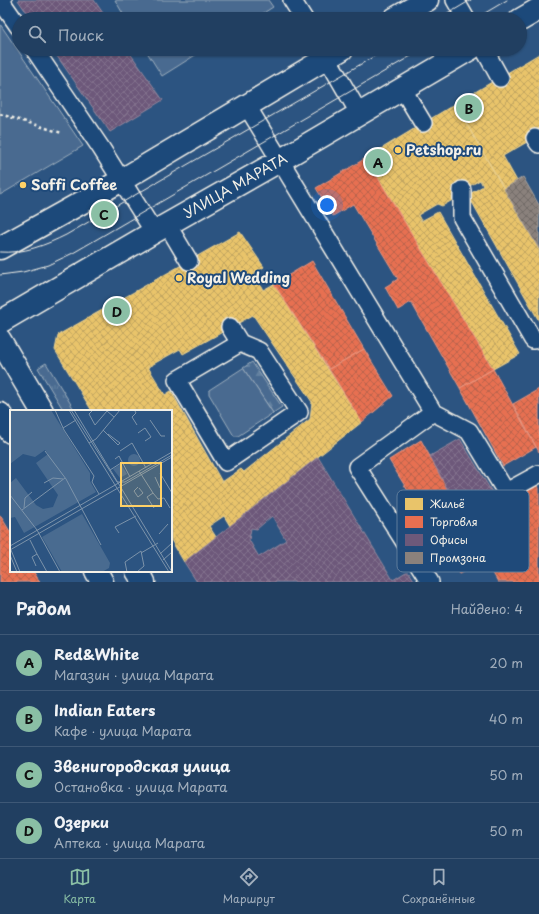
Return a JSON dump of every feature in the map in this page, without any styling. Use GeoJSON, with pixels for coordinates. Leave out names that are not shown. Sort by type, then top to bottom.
{"type":"FeatureCollection","features":[{"type":"Feature","properties":{"kind":"street"},"geometry":{"type":"LineString","coordinates":[[406,12],[427,0]]}},
{"type":"Feature","properties":{"kind":"street"},"geometry":{"type":"LineString","coordinates":[[527,16],[539,9]]}},
{"type":"Feature","properties":{"kind":"street"},"geometry":{"type":"LineString","coordinates":[[0,248],[122,180],[248,106],[324,56]]}},
{"type":"Feature","properties":{"kind":"street","name":"УЛИЦА МАРАТА"},"geometry":{"type":"LineString","coordinates":[[0,322],[458,56]]}},
{"type":"Feature","properties":{"kind":"street"},"geometry":{"type":"LineString","coordinates":[[0,340],[41,410]]}},
{"type":"Feature","properties":{"kind":"street"},"geometry":{"type":"LineString","coordinates":[[0,414],[10,430]]}},
{"type":"Feature","properties":{"kind":"street"},"geometry":{"type":"LineString","coordinates":[[97,572],[102,582]]}},
{"type":"Feature","properties":{"kind":"street"},"geometry":{"type":"LineString","coordinates":[[138,572],[144,582]]}},
{"type":"Feature","properties":{"kind":"lane"},"geometry":{"type":"LineString","coordinates":[[292,0],[300,12]]}},
{"type":"Feature","properties":{"kind":"lane"},"geometry":{"type":"LineString","coordinates":[[455,0],[462,12]]}},
{"type":"Feature","properties":{"kind":"lane"},"geometry":{"type":"LineString","coordinates":[[2,3],[12,17]]}},
{"type":"Feature","properties":{"kind":"lane"},"geometry":{"type":"LineString","coordinates":[[39,56],[122,180],[160,228],[189,260]]}},
{"type":"Feature","properties":{"kind":"lane"},"geometry":{"type":"LineString","coordinates":[[332,56],[359,113]]}},
{"type":"Feature","properties":{"kind":"lane"},"geometry":{"type":"LineString","coordinates":[[488,56],[500,78]]}},
{"type":"Feature","properties":{"kind":"lane"},"geometry":{"type":"LineString","coordinates":[[402,88],[423,123]]}},
{"type":"Feature","properties":{"kind":"lane"},"geometry":{"type":"LineString","coordinates":[[248,106],[433,412],[469,431],[505,490]]}},
{"type":"Feature","properties":{"kind":"lane"},"geometry":{"type":"LineString","coordinates":[[462,190],[462,218],[532,340]]}},
{"type":"Feature","properties":{"kind":"lane"},"geometry":{"type":"LineString","coordinates":[[230,328],[240,343],[259,351],[299,412],[226,462],[177,380],[240,343]]}},
{"type":"Feature","properties":{"kind":"lane"},"geometry":{"type":"LineString","coordinates":[[397,530],[357,467],[433,412]]}},
{"type":"Feature","properties":{"kind":"lane"},"geometry":{"type":"LineString","coordinates":[[510,490],[539,474]]}},
{"type":"Feature","properties":{"kind":"lane"},"geometry":{"type":"LineString","coordinates":[[424,572],[430,582]]}},
{"type":"Feature","properties":{"kind":"path"},"geometry":{"type":"LineString","coordinates":[[0,114],[17,120]]}},
{"type":"Feature","properties":{"kind":"green space"},"geometry":{"type":"Polygon","coordinates":[[[115,0],[268,0],[273,7],[265,12],[122,12],[115,0]]]}},
{"type":"Feature","properties":{"kind":"green space"},"geometry":{"type":"Polygon","coordinates":[[[0,24],[12,42],[12,56],[22,56],[83,146],[0,195],[0,24]]]}},
{"type":"Feature","properties":{"kind":"green space"},"geometry":{"type":"Polygon","coordinates":[[[149,56],[194,56],[162,76],[149,56]]]}},
{"type":"Feature","properties":{"kind":"green space"},"geometry":{"type":"Polygon","coordinates":[[[252,362],[282,407],[273,413],[243,368],[252,362]]]}},
{"type":"Feature","properties":{"kind":"green space"},"geometry":{"type":"Polygon","coordinates":[[[46,363],[74,410],[63,410],[38,368],[46,363]]]}},
{"type":"Feature","properties":{"kind":"green space"},"geometry":{"type":"Polygon","coordinates":[[[243,368],[273,413],[238,436],[234,436],[209,394],[209,390],[243,368]]]}},
{"type":"Feature","properties":{"kind":"building: Жильё"},"geometry":{"type":"Polygon","coordinates":[[[539,54],[539,135],[503,156],[517,181],[504,189],[455,104],[539,54]]]}},
{"type":"Feature","properties":{"kind":"building: Жильё"},"geometry":{"type":"Polygon","coordinates":[[[455,104],[539,249],[539,321],[468,195],[483,186],[480,180],[459,192],[458,197],[442,206],[437,204],[418,215],[421,221],[438,212],[520,354],[493,369],[366,158],[455,104]]]}},
{"type":"Feature","properties":{"kind":"building: Жильё"},"geometry":{"type":"Polygon","coordinates":[[[240,232],[264,267],[254,273],[263,290],[274,284],[362,422],[230,526],[224,516],[209,526],[216,537],[184,562],[172,542],[172,410],[91,410],[55,350],[58,335],[240,232]],[[253,315],[183,354],[180,349],[148,367],[165,395],[171,391],[222,482],[241,469],[244,472],[310,419],[312,402],[253,315]]]}},
{"type":"Feature","properties":{"kind":"building: Торговля"},"geometry":{"type":"Polygon","coordinates":[[[366,158],[493,369],[460,388],[411,302],[398,310],[385,287],[398,279],[353,204],[333,216],[316,188],[366,158]]]}},
{"type":"Feature","properties":{"kind":"building: Торговля"},"geometry":{"type":"Polygon","coordinates":[[[312,261],[364,349],[329,369],[274,284],[312,261]]]}},
{"type":"Feature","properties":{"kind":"building: Торговля"},"geometry":{"type":"Polygon","coordinates":[[[364,349],[393,396],[362,422],[329,369],[364,349]]]}},
{"type":"Feature","properties":{"kind":"building: Торговля"},"geometry":{"type":"Polygon","coordinates":[[[493,369],[536,447],[503,466],[460,388],[493,369]]]}},
{"type":"Feature","properties":{"kind":"building: Торговля"},"geometry":{"type":"Polygon","coordinates":[[[539,389],[539,452],[513,404],[539,389]]]}},
{"type":"Feature","properties":{"kind":"building: Торговля"},"geometry":{"type":"Polygon","coordinates":[[[421,440],[448,490],[407,490],[389,460],[421,440]]]}},
{"type":"Feature","properties":{"kind":"building: Торговля"},"geometry":{"type":"Polygon","coordinates":[[[537,485],[539,488],[539,582],[498,582],[492,572],[529,572],[529,490],[537,485]]]}},
{"type":"Feature","properties":{"kind":"building: Торговля"},"geometry":{"type":"Polygon","coordinates":[[[0,515],[10,531],[10,572],[34,572],[40,582],[0,582],[0,515]]]}},
{"type":"Feature","properties":{"kind":"building: Офисы"},"geometry":{"type":"Polygon","coordinates":[[[18,0],[94,0],[102,12],[26,12],[18,0]]]}},
{"type":"Feature","properties":{"kind":"building: Офисы"},"geometry":{"type":"Polygon","coordinates":[[[57,56],[132,56],[163,100],[110,132],[57,56]]]}},
{"type":"Feature","properties":{"kind":"building: Офисы"},"geometry":{"type":"Polygon","coordinates":[[[460,439],[491,490],[448,490],[430,456],[460,439]]]}},
{"type":"Feature","properties":{"kind":"building: Офисы"},"geometry":{"type":"Polygon","coordinates":[[[318,457],[393,580],[406,572],[409,572],[415,582],[197,582],[184,562],[318,457]],[[272,516],[257,529],[251,528],[249,540],[259,557],[286,540],[272,516]]]}},
{"type":"Feature","properties":{"kind":"building: Промзона"},"geometry":{"type":"Polygon","coordinates":[[[523,177],[539,205],[539,249],[504,189],[523,177]]]}},
{"type":"Feature","properties":{"kind":"tram line"},"geometry":{"type":"LineString","coordinates":[[451,12],[471,0]]}},
{"type":"Feature","properties":{"kind":"tram line"},"geometry":{"type":"LineString","coordinates":[[487,12],[507,0]]}},
{"type":"Feature","properties":{"kind":"tram line"},"geometry":{"type":"LineString","coordinates":[[0,252],[17,252],[34,248],[66,235],[375,56]]}},
{"type":"Feature","properties":{"kind":"tram line"},"geometry":{"type":"LineString","coordinates":[[0,275],[23,272],[48,265],[73,253],[411,56]]}},
{"type":"Feature","properties":{"kind":"place","name":"Indian Eaters"},"geometry":{"type":"Point","coordinates":[469,108]}},
{"type":"Feature","properties":{"kind":"place","name":"Petshop.ru"},"geometry":{"type":"Point","coordinates":[398,150]}},
{"type":"Feature","properties":{"kind":"place","name":"Red&White"},"geometry":{"type":"Point","coordinates":[378,162]}},
{"type":"Feature","properties":{"kind":"place","name":"Soffi Coffee"},"geometry":{"type":"Point","coordinates":[23,185]}},
{"type":"Feature","properties":{"kind":"place","name":"Звенигородская улица"},"geometry":{"type":"Point","coordinates":[104,214]}},
{"type":"Feature","properties":{"kind":"place","name":"Royal Wedding"},"geometry":{"type":"Point","coordinates":[179,278]}},
{"type":"Feature","properties":{"kind":"place","name":"Озерки"},"geometry":{"type":"Point","coordinates":[117,311]}}]}
